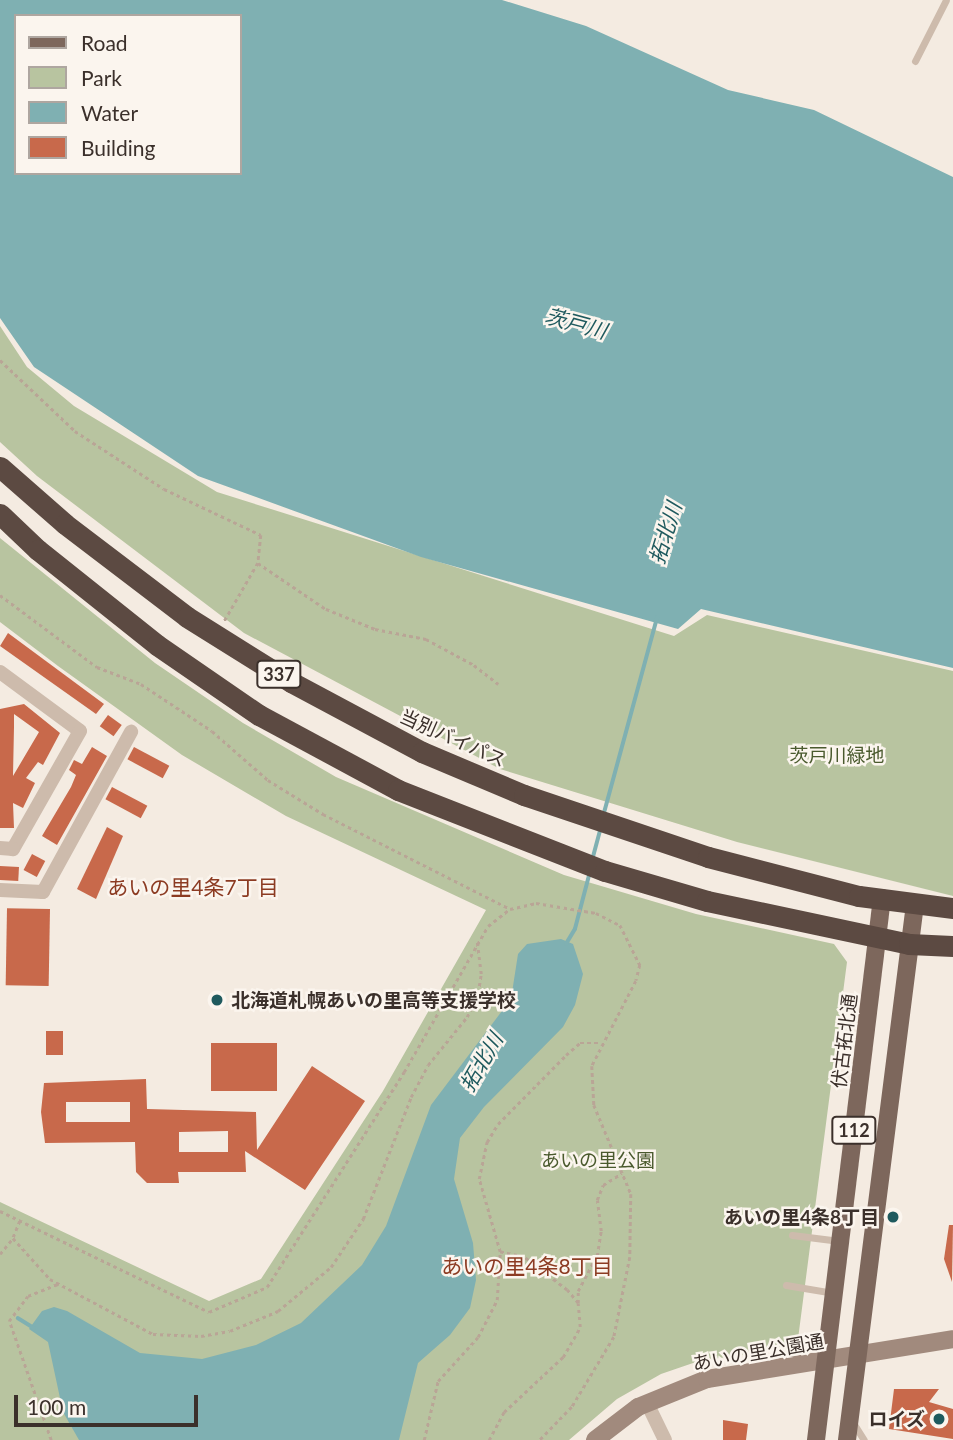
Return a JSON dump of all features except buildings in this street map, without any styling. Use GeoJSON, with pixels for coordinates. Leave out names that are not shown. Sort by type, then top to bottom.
{"type":"FeatureCollection","features":[{"type":"Feature","properties":{"kind":"highway","name":"当別バイパス"},"geometry":{"type":"LineString","coordinates":[[0,467],[125,572],[216,635],[291,682],[422,752],[602,823],[708,857],[882,898],[953,908]]}},
{"type":"Feature","properties":{"kind":"highway","name":"337"},"geometry":{"type":"LineString","coordinates":[[0,514],[107,607],[259,715],[398,790],[591,866],[707,901],[909,944],[953,946]]}},
{"type":"Feature","properties":{"kind":"main road","name":"伏古拓北通"},"geometry":{"type":"LineString","coordinates":[[816,1440],[882,898]]}},
{"type":"Feature","properties":{"kind":"main road","name":"112"},"geometry":{"type":"LineString","coordinates":[[847,1440],[915,904]]}},
{"type":"Feature","properties":{"kind":"street"},"geometry":{"type":"LineString","coordinates":[[0,672],[80,731],[13,849],[0,848]]}},
{"type":"Feature","properties":{"kind":"street"},"geometry":{"type":"LineString","coordinates":[[0,890],[43,892],[131,732]]}},
{"type":"Feature","properties":{"kind":"street","name":"あいの里公園通"},"geometry":{"type":"LineString","coordinates":[[596,1440],[647,1403],[707,1379],[826,1362],[953,1339]]}},
{"type":"Feature","properties":{"kind":"street"},"geometry":{"type":"LineString","coordinates":[[647,1403],[665,1440]]}},
{"type":"Feature","properties":{"kind":"lane"},"geometry":{"type":"LineString","coordinates":[[915,61],[946,0]]}},
{"type":"Feature","properties":{"kind":"lane"},"geometry":{"type":"LineString","coordinates":[[792,1235],[841,1241]]}},
{"type":"Feature","properties":{"kind":"lane"},"geometry":{"type":"LineString","coordinates":[[786,1285],[834,1293]]}},
{"type":"Feature","properties":{"kind":"lane"},"geometry":{"type":"LineString","coordinates":[[850,1418],[864,1440]]}},
{"type":"Feature","properties":{"kind":"path"},"geometry":{"type":"LineString","coordinates":[[0,360],[75,431],[164,489],[261,535],[258,563],[216,635]]}},
{"type":"Feature","properties":{"kind":"path"},"geometry":{"type":"LineString","coordinates":[[258,563],[326,609],[375,629],[426,639],[474,665],[498,684]]}},
{"type":"Feature","properties":{"kind":"path"},"geometry":{"type":"LineString","coordinates":[[0,595],[97,667],[141,684],[191,718],[268,780],[323,814],[510,909]]}},
{"type":"Feature","properties":{"kind":"path"},"geometry":{"type":"LineString","coordinates":[[0,1211],[209,1312],[267,1286],[404,1072],[477,940],[510,909],[536,903],[589,911],[620,925],[633,943],[640,965],[636,981],[600,1043],[592,1066],[593,1105],[631,1194],[630,1257],[614,1337],[572,1407],[540,1440]]}},
{"type":"Feature","properties":{"kind":"path"},"geometry":{"type":"LineString","coordinates":[[13,1238],[58,1284],[130,1325],[171,1336],[201,1336],[254,1324],[304,1291],[331,1267],[363,1219],[411,1097],[428,1065],[467,1017],[481,974],[477,940]]}},
{"type":"Feature","properties":{"kind":"path"},"geometry":{"type":"LineString","coordinates":[[424,1440],[438,1381],[478,1336],[497,1300],[500,1252],[479,1179],[487,1142],[498,1124],[566,1055],[580,1043],[600,1043]]}},
{"type":"Feature","properties":{"kind":"path"},"geometry":{"type":"LineString","coordinates":[[489,1440],[511,1403],[575,1342],[580,1327],[578,1291],[597,1256],[601,1231],[597,1200],[603,1185],[623,1172]]}},
{"type":"Feature","properties":{"kind":"path"},"geometry":{"type":"LineString","coordinates":[[0,1254],[13,1238],[20,1221]]}},
{"type":"Feature","properties":{"kind":"path"},"geometry":{"type":"LineString","coordinates":[[500,1252],[524,1257],[578,1303]]}},
{"type":"Feature","properties":{"kind":"path"},"geometry":{"type":"LineString","coordinates":[[51,1440],[9,1321],[27,1296],[58,1284]]}},
{"type":"Feature","properties":{"kind":"green space","name":"茨戸川緑地"},"geometry":{"type":"Polygon","coordinates":[[[0,326],[27,367],[74,406],[217,492],[674,636],[707,615],[953,671],[953,896],[737,842],[500,769],[244,633],[37,476],[0,442],[0,326]]]}},
{"type":"Feature","properties":{"kind":"green space","name":"あいの里公園"},"geometry":{"type":"Polygon","coordinates":[[[0,538],[155,663],[243,723],[336,777],[564,875],[696,914],[834,944],[847,962],[798,1339],[789,1347],[696,1362],[661,1374],[617,1399],[569,1440],[0,1440],[0,1202],[209,1301],[261,1279],[383,1091],[486,910],[286,816],[182,755],[0,622],[0,538]]]}},
{"type":"Feature","properties":{"kind":"water","name":"茨戸川"},"geometry":{"type":"Polygon","coordinates":[[[0,0],[502,0],[586,26],[728,90],[814,110],[953,177],[953,668],[701,609],[678,629],[421,557],[198,476],[34,367],[0,318],[0,0]]]}},
{"type":"Feature","properties":{"kind":"water"},"geometry":{"type":"Polygon","coordinates":[[[561,939],[573,944],[583,974],[575,1005],[563,1027],[484,1107],[460,1138],[454,1179],[473,1243],[476,1280],[470,1308],[450,1335],[418,1363],[399,1440],[79,1440],[63,1412],[48,1342],[29,1329],[42,1311],[54,1307],[67,1311],[140,1353],[202,1359],[256,1345],[301,1323],[362,1265],[386,1226],[431,1105],[511,999],[518,954],[527,944],[561,939]]]}},
{"type":"Feature","properties":{"kind":"waterway","name":"拓北川"},"geometry":{"type":"LineString","coordinates":[[604,813],[657,618]]}},
{"type":"Feature","properties":{"kind":"waterway","name":"拓北川"},"geometry":{"type":"LineString","coordinates":[[593,857],[601,828]]}},
{"type":"Feature","properties":{"kind":"waterway","name":"拓北川"},"geometry":{"type":"LineString","coordinates":[[566,944],[575,929],[590,872]]}},
{"type":"Feature","properties":{"kind":"waterway","name":"拓北川"},"geometry":{"type":"LineString","coordinates":[[18,1318],[34,1328]]}},
{"type":"Feature","properties":{"kind":"place","name":"北海道札幌あいの里高等支援学校"},"geometry":{"type":"Point","coordinates":[217,1000]}},
{"type":"Feature","properties":{"kind":"place","name":"あいの里4条8丁目"},"geometry":{"type":"Point","coordinates":[893,1217]}},
{"type":"Feature","properties":{"kind":"place","name":"ロイズ"},"geometry":{"type":"Point","coordinates":[939,1419]}},
{"type":"Feature","properties":{"kind":"district","name":"あいの里4条7丁目"},"geometry":{"type":"Point","coordinates":[193,887]}},
{"type":"Feature","properties":{"kind":"district","name":"あいの里4条8丁目"},"geometry":{"type":"Point","coordinates":[527,1266]}}]}
